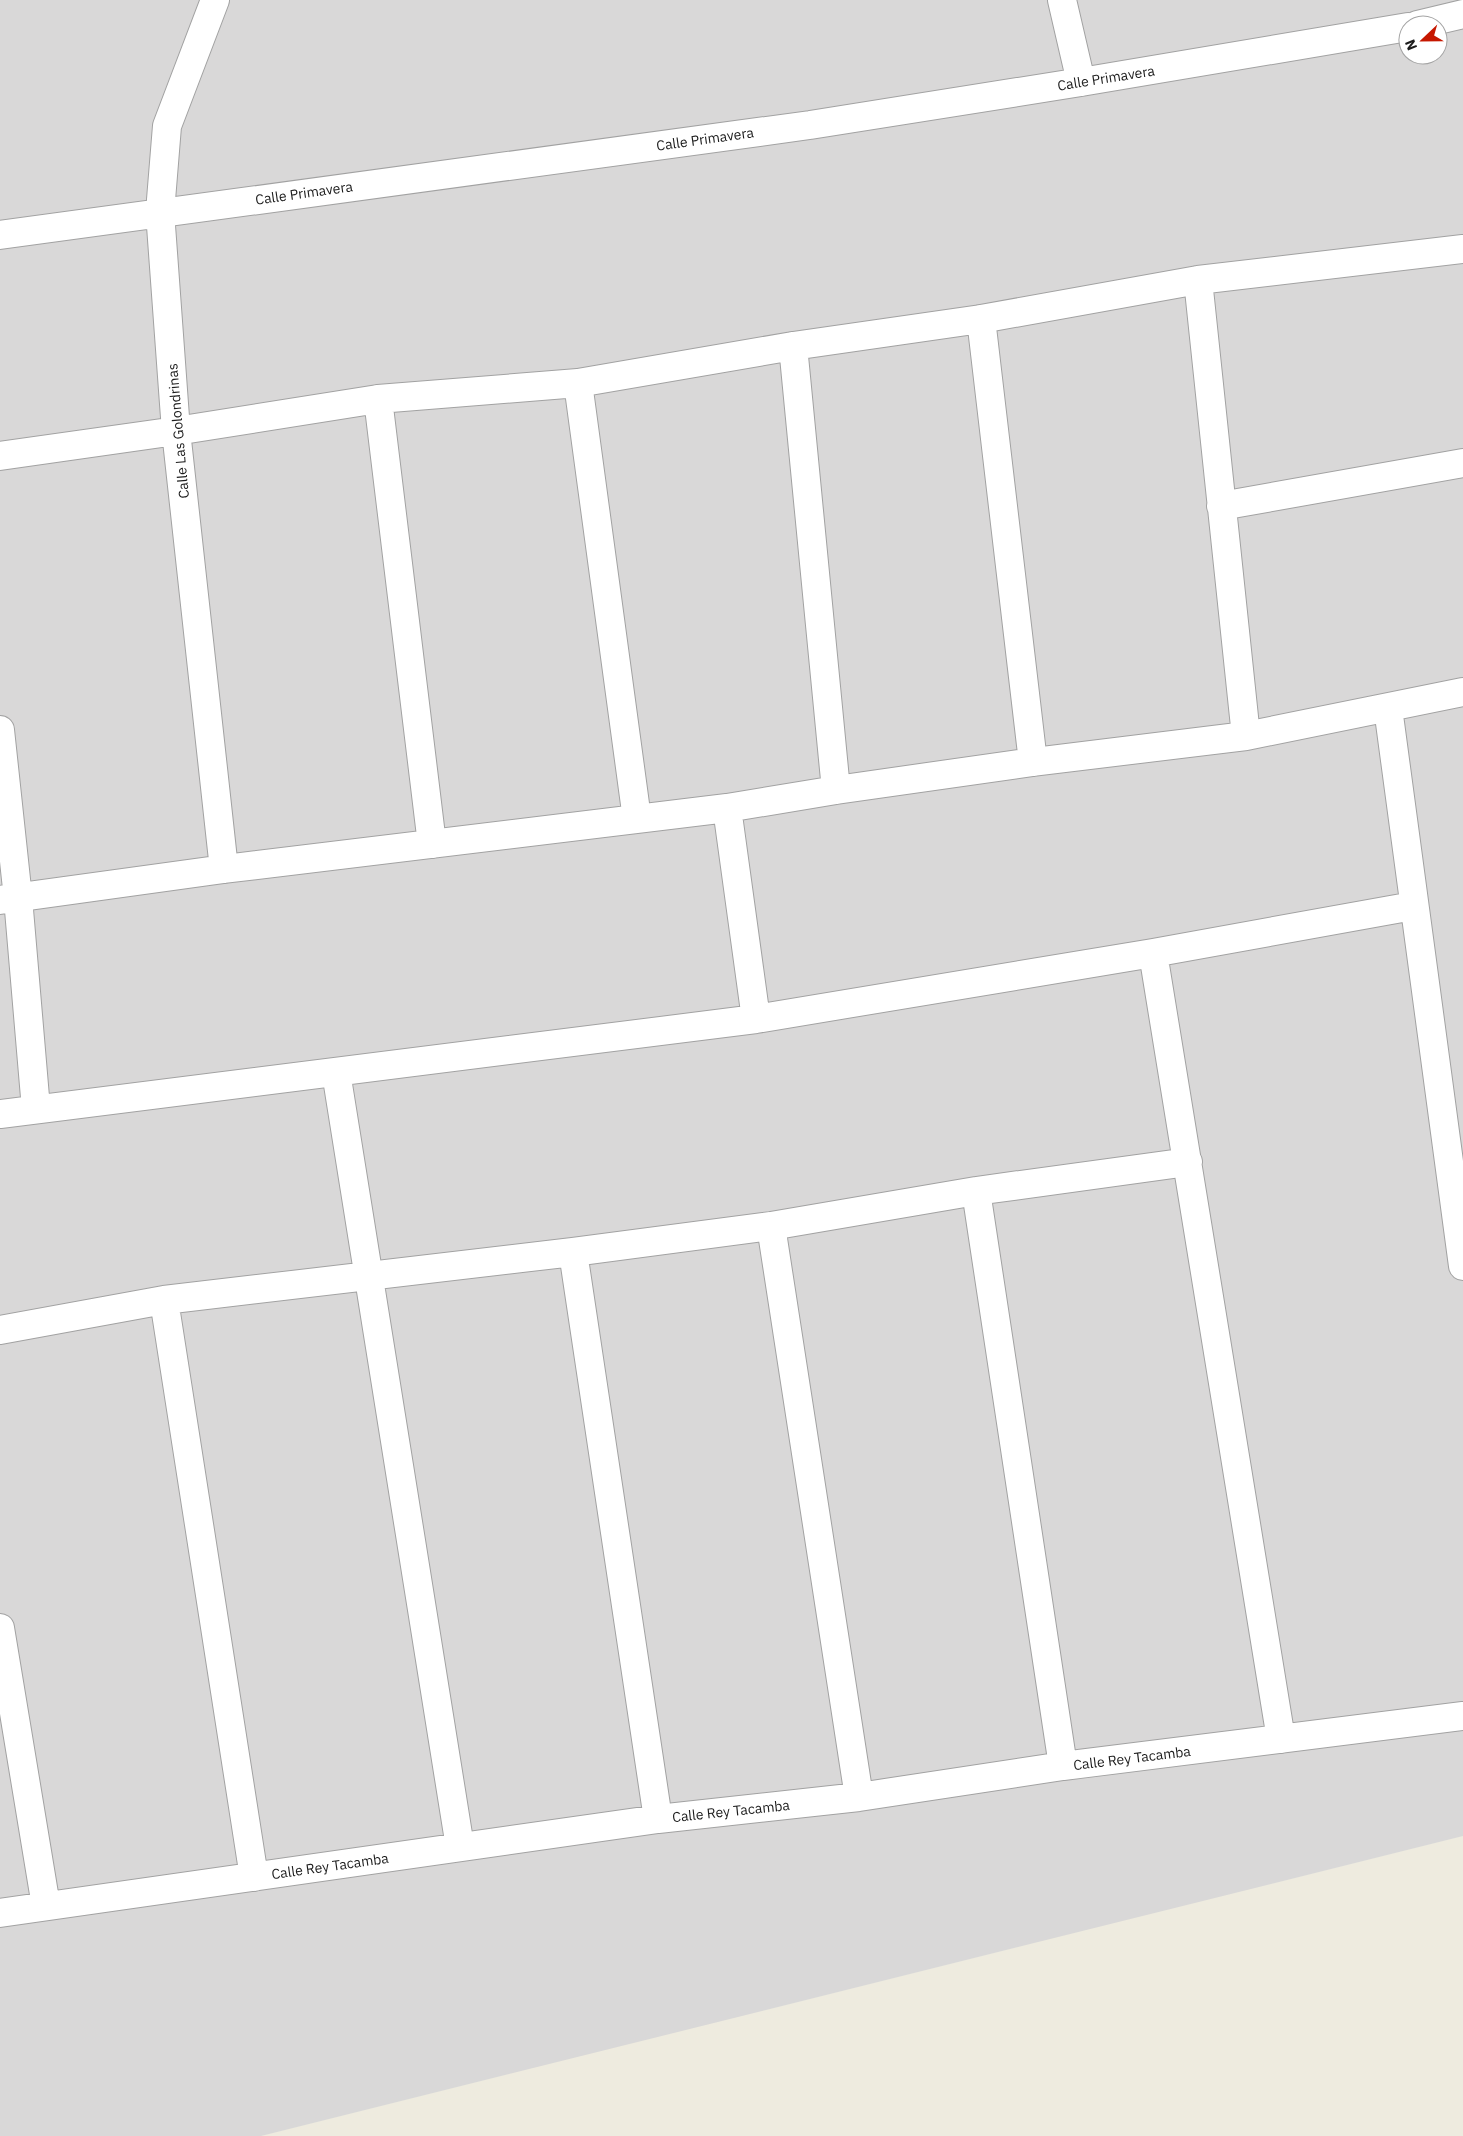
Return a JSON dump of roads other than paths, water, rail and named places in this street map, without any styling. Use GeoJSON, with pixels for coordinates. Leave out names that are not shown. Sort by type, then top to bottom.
{"type":"FeatureCollection","features":[{"type":"Feature","properties":{"kind":"street","name":"Calle Las Golondrinas"},"geometry":{"type":"LineString","coordinates":[[215,0],[167,126],[160,212],[176,431],[224,869]]}},
{"type":"Feature","properties":{"kind":"street"},"geometry":{"type":"LineString","coordinates":[[1062,0],[1081,82]]}},
{"type":"Feature","properties":{"kind":"street"},"geometry":{"type":"LineString","coordinates":[[1448,18],[1463,14]]}},
{"type":"Feature","properties":{"kind":"street","name":"Calle Primavera"},"geometry":{"type":"LineString","coordinates":[[0,235],[810,125],[1398,29]]}},
{"type":"Feature","properties":{"kind":"street"},"geometry":{"type":"LineString","coordinates":[[0,456],[176,431],[378,399],[578,383],[793,346],[981,319],[1198,280],[1463,249]]}},
{"type":"Feature","properties":{"kind":"street"},"geometry":{"type":"LineString","coordinates":[[1198,280],[1246,736]]}},
{"type":"Feature","properties":{"kind":"street"},"geometry":{"type":"LineString","coordinates":[[981,319],[1033,762]]}},
{"type":"Feature","properties":{"kind":"street"},"geometry":{"type":"LineString","coordinates":[[793,346],[836,790]]}},
{"type":"Feature","properties":{"kind":"street"},"geometry":{"type":"LineString","coordinates":[[578,383],[637,819]]}},
{"type":"Feature","properties":{"kind":"street"},"geometry":{"type":"LineString","coordinates":[[378,399],[432,844]]}},
{"type":"Feature","properties":{"kind":"street"},"geometry":{"type":"LineString","coordinates":[[1221,506],[1463,463]]}},
{"type":"Feature","properties":{"kind":"street"},"geometry":{"type":"LineString","coordinates":[[9,899],[224,869],[727,808],[836,790],[1033,762],[1246,736],[1463,692]]}},
{"type":"Feature","properties":{"kind":"street"},"geometry":{"type":"LineString","coordinates":[[1388,708],[1463,1266]]}},
{"type":"Feature","properties":{"kind":"street"},"geometry":{"type":"LineString","coordinates":[[0,730],[9,899],[36,1109]]}},
{"type":"Feature","properties":{"kind":"street"},"geometry":{"type":"LineString","coordinates":[[727,808],[756,1019]]}},
{"type":"Feature","properties":{"kind":"street"},"geometry":{"type":"LineString","coordinates":[[0,1114],[756,1019],[1153,954],[1414,906]]}},
{"type":"Feature","properties":{"kind":"street"},"geometry":{"type":"LineString","coordinates":[[1153,954],[1281,1739]]}},
{"type":"Feature","properties":{"kind":"street"},"geometry":{"type":"LineString","coordinates":[[336,1072],[460,1847]]}},
{"type":"Feature","properties":{"kind":"street"},"geometry":{"type":"LineString","coordinates":[[0,1330],[164,1300],[573,1252],[770,1226],[976,1190],[1188,1162]]}},
{"type":"Feature","properties":{"kind":"street"},"geometry":{"type":"LineString","coordinates":[[976,1190],[1063,1766]]}},
{"type":"Feature","properties":{"kind":"street"},"geometry":{"type":"LineString","coordinates":[[770,1226],[859,1797]]}},
{"type":"Feature","properties":{"kind":"street"},"geometry":{"type":"LineString","coordinates":[[573,1252],[658,1819]]}},
{"type":"Feature","properties":{"kind":"street"},"geometry":{"type":"LineString","coordinates":[[164,1300],[254,1877]]}},
{"type":"Feature","properties":{"kind":"street"},"geometry":{"type":"LineString","coordinates":[[0,1628],[46,1906]]}},
{"type":"Feature","properties":{"kind":"street","name":"Calle Rey Tacamba"},"geometry":{"type":"LineString","coordinates":[[0,1913],[658,1819],[859,1797],[1063,1766],[1463,1716]]}}]}
